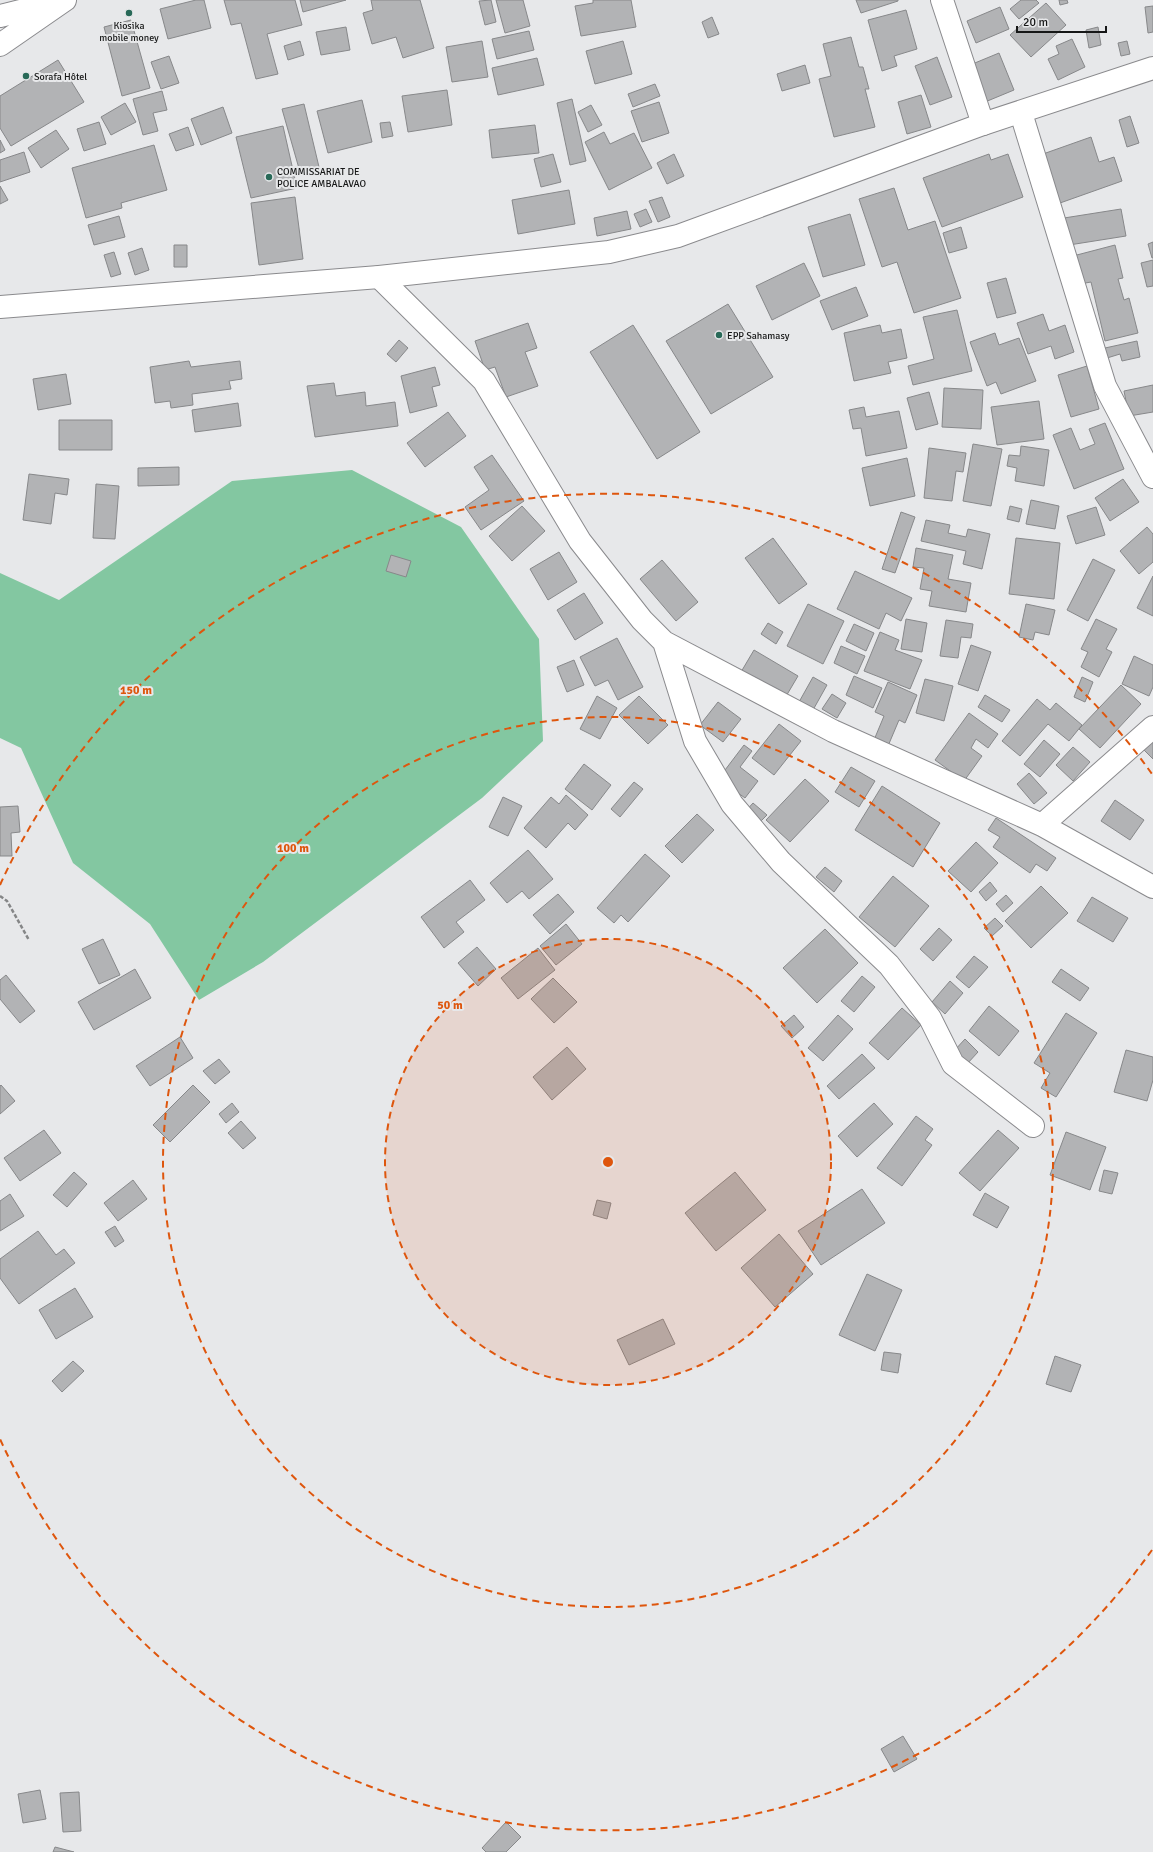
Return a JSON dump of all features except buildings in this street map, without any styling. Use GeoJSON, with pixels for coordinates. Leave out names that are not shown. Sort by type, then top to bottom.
{"type":"FeatureCollection","features":[{"type":"Feature","properties":{"kind":"street"},"geometry":{"type":"LineString","coordinates":[[0,16],[64,0]]}},
{"type":"Feature","properties":{"kind":"street"},"geometry":{"type":"LineString","coordinates":[[0,45],[64,0]]}},
{"type":"Feature","properties":{"kind":"street"},"geometry":{"type":"LineString","coordinates":[[942,0],[983,124]]}},
{"type":"Feature","properties":{"kind":"street"},"geometry":{"type":"LineString","coordinates":[[0,307],[379,276],[609,252],[678,236],[983,124],[1021,113],[1153,68]]}},
{"type":"Feature","properties":{"kind":"street"},"geometry":{"type":"LineString","coordinates":[[1021,113],[1105,386],[1153,478]]}},
{"type":"Feature","properties":{"kind":"street"},"geometry":{"type":"LineString","coordinates":[[379,276],[484,380],[580,541],[642,620],[664,642],[833,731],[1042,825],[1153,887]]}},
{"type":"Feature","properties":{"kind":"street"},"geometry":{"type":"LineString","coordinates":[[664,642],[695,741],[732,804],[781,862],[889,965],[930,1018],[953,1064],[1033,1126]]}},
{"type":"Feature","properties":{"kind":"street"},"geometry":{"type":"LineString","coordinates":[[1042,825],[1153,727]]}},
{"type":"Feature","properties":{"kind":"path"},"geometry":{"type":"LineString","coordinates":[[0,896],[7,901],[29,940]]}},
{"type":"Feature","properties":{"kind":"green space"},"geometry":{"type":"Polygon","coordinates":[[[352,470],[461,527],[539,639],[543,741],[482,798],[263,962],[199,1000],[150,924],[73,863],[21,748],[0,738],[0,573],[59,600],[232,481],[352,470]]]}},
{"type":"Feature","properties":{"kind":"place","name":"Kiosika mobile money"},"geometry":{"type":"Point","coordinates":[129,13]}},
{"type":"Feature","properties":{"kind":"place","name":"Sorafa Hôtel"},"geometry":{"type":"Point","coordinates":[26,76]}},
{"type":"Feature","properties":{"kind":"place","name":"COMMISSARIAT DE POLICE AMBALAVAO"},"geometry":{"type":"Point","coordinates":[269,177]}},
{"type":"Feature","properties":{"kind":"place","name":"EPP Sahamasy"},"geometry":{"type":"Point","coordinates":[719,335]}}]}
